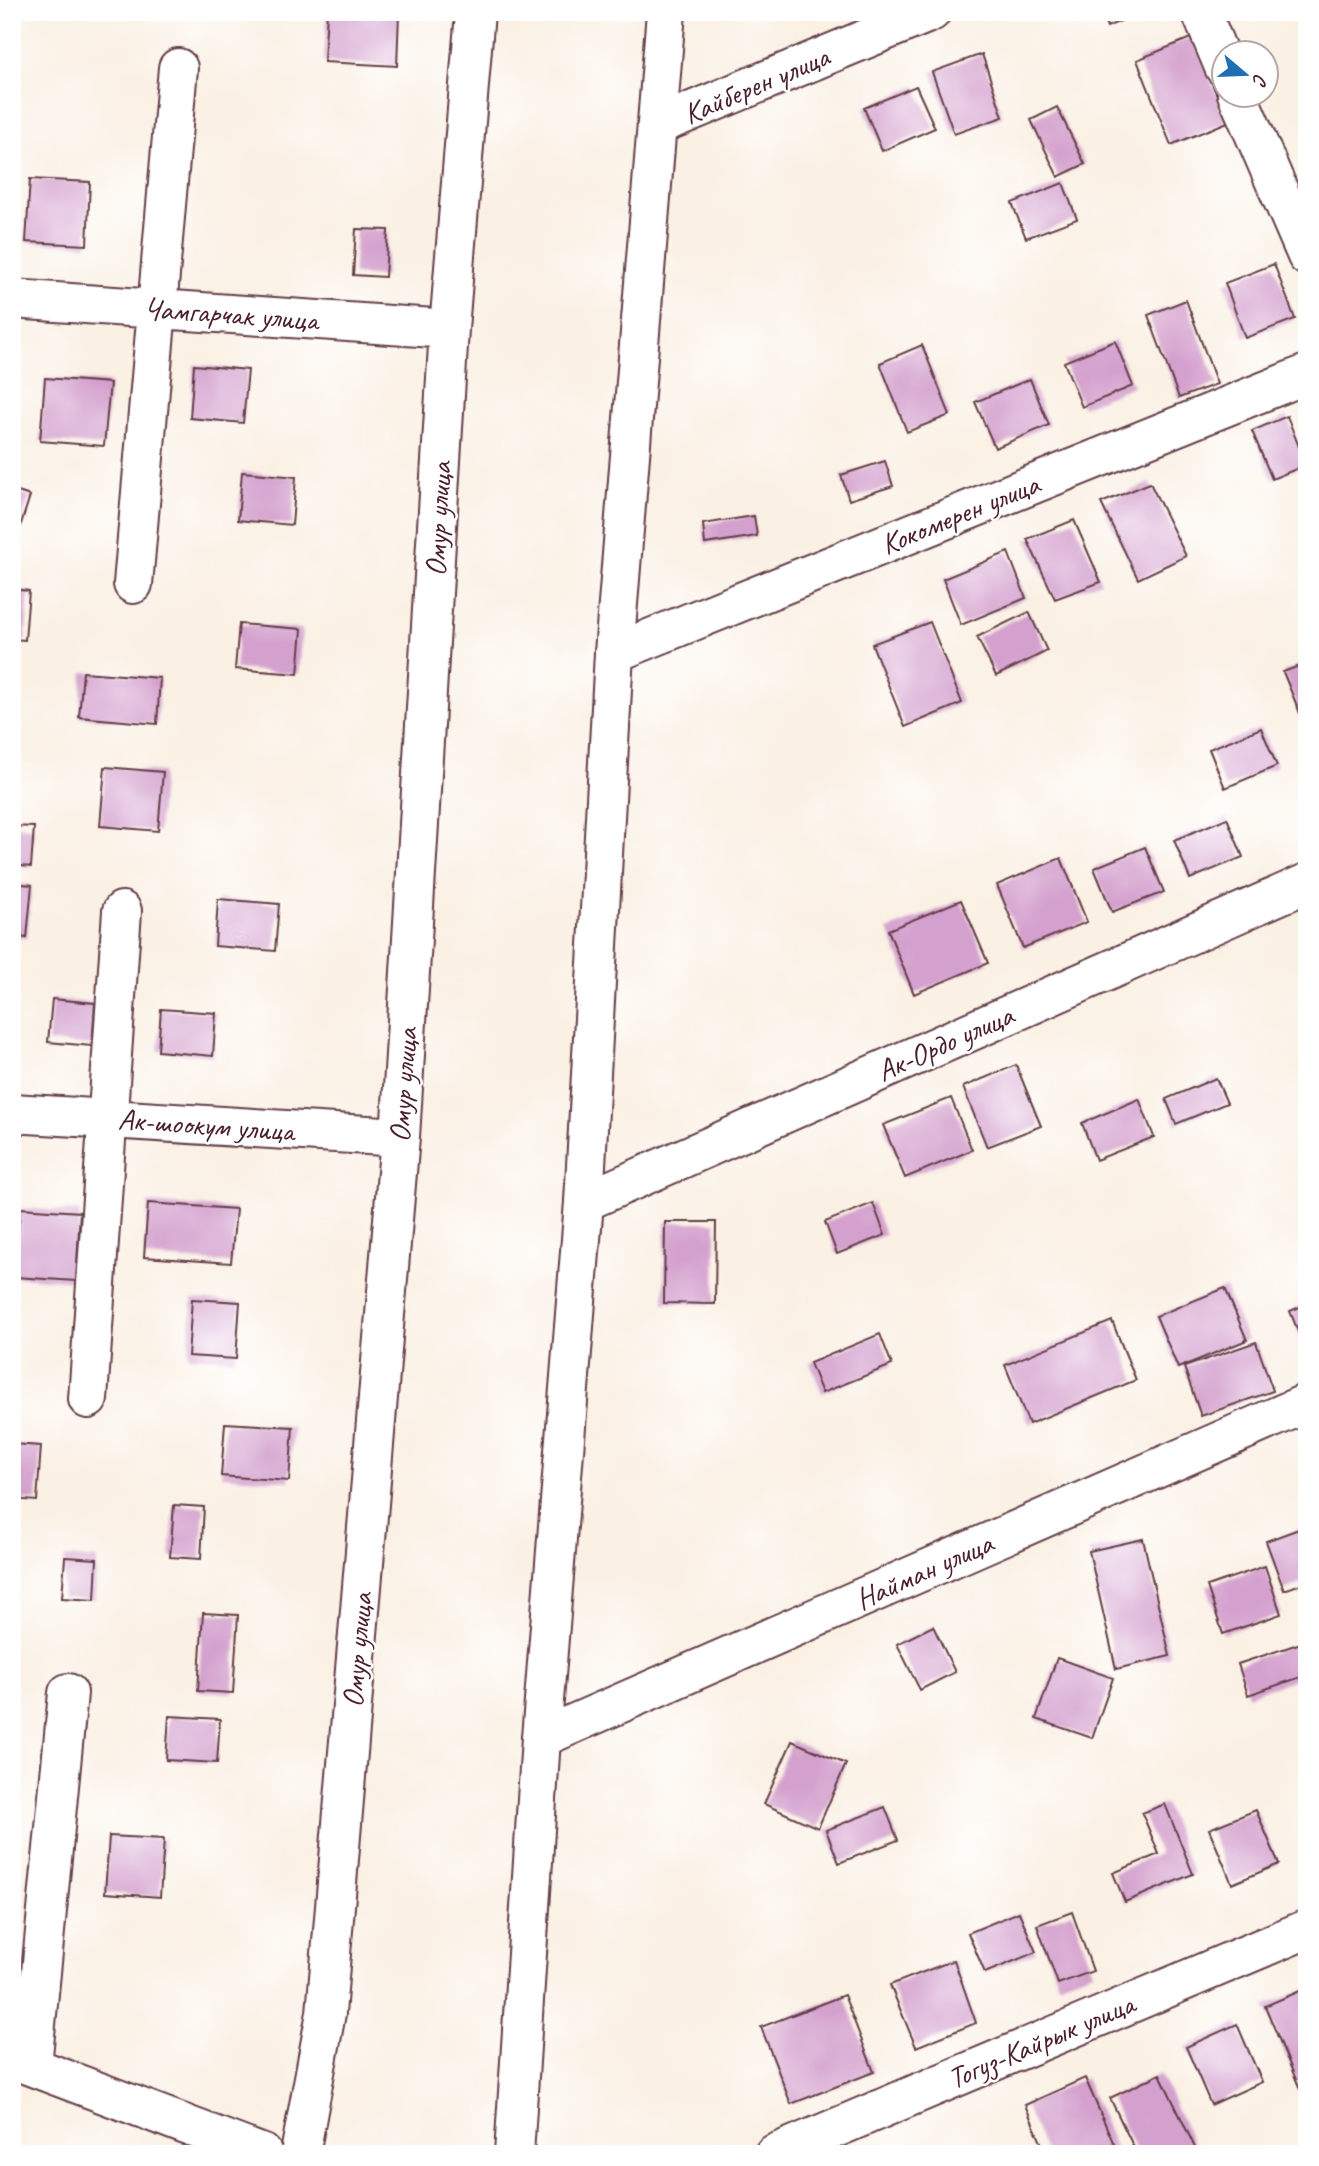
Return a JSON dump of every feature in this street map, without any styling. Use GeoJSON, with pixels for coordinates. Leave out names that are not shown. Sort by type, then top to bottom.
{"type":"FeatureCollection","features":[{"type":"Feature","properties":{"kind":"street","name":"Омур улица"},"geometry":{"type":"LineString","coordinates":[[300,2154],[326,2013],[400,1136],[449,329],[475,12]]}},
{"type":"Feature","properties":{"kind":"street"},"geometry":{"type":"LineString","coordinates":[[514,2154],[541,1738],[584,1202],[614,653],[666,12]]}},
{"type":"Feature","properties":{"kind":"street","name":"Кайберен улица"},"geometry":{"type":"LineString","coordinates":[[658,125],[931,12]]}},
{"type":"Feature","properties":{"kind":"street"},"geometry":{"type":"LineString","coordinates":[[1201,12],[1212,38]]}},
{"type":"Feature","properties":{"kind":"street"},"geometry":{"type":"LineString","coordinates":[[133,584],[178,68]]}},
{"type":"Feature","properties":{"kind":"street"},"geometry":{"type":"LineString","coordinates":[[1243,108],[1307,256]]}},
{"type":"Feature","properties":{"kind":"street","name":"Чамгарчак улица"},"geometry":{"type":"LineString","coordinates":[[12,299],[449,329]]}},
{"type":"Feature","properties":{"kind":"street","name":"Кокомерен улица"},"geometry":{"type":"LineString","coordinates":[[614,653],[1307,374]]}},
{"type":"Feature","properties":{"kind":"street","name":"Ак-Ордо улица"},"geometry":{"type":"LineString","coordinates":[[584,1202],[1307,883]]}},
{"type":"Feature","properties":{"kind":"street"},"geometry":{"type":"LineString","coordinates":[[88,1399],[122,911]]}},
{"type":"Feature","properties":{"kind":"street","name":"Ак-шоокум улица"},"geometry":{"type":"LineString","coordinates":[[12,1113],[400,1136]]}},
{"type":"Feature","properties":{"kind":"street","name":"Найман улица"},"geometry":{"type":"LineString","coordinates":[[541,1738],[1307,1404]]}},
{"type":"Feature","properties":{"kind":"street"},"geometry":{"type":"LineString","coordinates":[[68,1693],[22,2062],[263,2154]]}},
{"type":"Feature","properties":{"kind":"street","name":"Тогуз-Кайрык улица"},"geometry":{"type":"LineString","coordinates":[[774,2154],[1307,1929]]}},
{"type":"Feature","properties":{"kind":"building"},"geometry":{"type":"Polygon","coordinates":[[[327,12],[399,12],[397,66],[324,62],[327,12]]]}},
{"type":"Feature","properties":{"kind":"building"},"geometry":{"type":"Polygon","coordinates":[[[1101,12],[1141,12],[1107,27],[1101,12]]]}},
{"type":"Feature","properties":{"kind":"building"},"geometry":{"type":"Polygon","coordinates":[[[1193,37],[1210,78],[1210,108],[1222,108],[1228,122],[1171,145],[1137,60],[1193,37]]]}},
{"type":"Feature","properties":{"kind":"building"},"geometry":{"type":"Polygon","coordinates":[[[982,54],[1003,117],[954,134],[932,72],[982,54]]]}},
{"type":"Feature","properties":{"kind":"building"},"geometry":{"type":"Polygon","coordinates":[[[916,86],[935,128],[882,151],[864,108],[916,86]]]}},
{"type":"Feature","properties":{"kind":"building"},"geometry":{"type":"Polygon","coordinates":[[[1057,107],[1085,164],[1058,177],[1031,120],[1057,107]]]}},
{"type":"Feature","properties":{"kind":"building"},"geometry":{"type":"Polygon","coordinates":[[[30,179],[90,182],[87,245],[26,242],[30,179]]]}},
{"type":"Feature","properties":{"kind":"building"},"geometry":{"type":"Polygon","coordinates":[[[1063,183],[1077,219],[1026,238],[1012,203],[1063,183]]]}},
{"type":"Feature","properties":{"kind":"building"},"geometry":{"type":"Polygon","coordinates":[[[356,229],[388,230],[385,277],[353,275],[356,229]]]}},
{"type":"Feature","properties":{"kind":"building"},"geometry":{"type":"Polygon","coordinates":[[[1274,264],[1295,319],[1245,338],[1225,283],[1274,264]]]}},
{"type":"Feature","properties":{"kind":"building"},"geometry":{"type":"Polygon","coordinates":[[[1186,300],[1217,384],[1179,398],[1148,315],[1186,300]]]}},
{"type":"Feature","properties":{"kind":"building"},"geometry":{"type":"Polygon","coordinates":[[[1115,341],[1133,386],[1082,407],[1064,362],[1115,341]]]}},
{"type":"Feature","properties":{"kind":"building"},"geometry":{"type":"Polygon","coordinates":[[[922,345],[950,415],[907,432],[880,363],[922,345]]]}},
{"type":"Feature","properties":{"kind":"building"},"geometry":{"type":"Polygon","coordinates":[[[194,365],[248,370],[243,423],[190,418],[194,365]]]}},
{"type":"Feature","properties":{"kind":"building"},"geometry":{"type":"Polygon","coordinates":[[[45,378],[110,383],[104,446],[40,441],[45,378]]]}},
{"type":"Feature","properties":{"kind":"building"},"geometry":{"type":"Polygon","coordinates":[[[1030,379],[1049,425],[995,448],[975,402],[1030,379]]]}},
{"type":"Feature","properties":{"kind":"building"},"geometry":{"type":"Polygon","coordinates":[[[1287,416],[1306,465],[1272,479],[1252,431],[1287,416]]]}},
{"type":"Feature","properties":{"kind":"building"},"geometry":{"type":"Polygon","coordinates":[[[885,461],[893,486],[849,500],[841,475],[885,461]]]}},
{"type":"Feature","properties":{"kind":"building"},"geometry":{"type":"Polygon","coordinates":[[[242,472],[296,477],[292,525],[238,520],[242,472]]]}},
{"type":"Feature","properties":{"kind":"building"},"geometry":{"type":"Polygon","coordinates":[[[1150,483],[1186,556],[1138,579],[1101,503],[1150,483]]]}},
{"type":"Feature","properties":{"kind":"building"},"geometry":{"type":"Polygon","coordinates":[[[12,490],[30,496],[13,549],[12,549],[12,490]]]}},
{"type":"Feature","properties":{"kind":"building"},"geometry":{"type":"Polygon","coordinates":[[[754,516],[757,536],[705,544],[703,524],[754,516]]]}},
{"type":"Feature","properties":{"kind":"building"},"geometry":{"type":"Polygon","coordinates":[[[1074,520],[1101,582],[1055,599],[1027,539],[1074,520]]]}},
{"type":"Feature","properties":{"kind":"building"},"geometry":{"type":"Polygon","coordinates":[[[1008,552],[1026,598],[961,625],[943,579],[1008,552]]]}},
{"type":"Feature","properties":{"kind":"building"},"geometry":{"type":"Polygon","coordinates":[[[12,589],[29,591],[25,640],[12,639],[12,589]]]}},
{"type":"Feature","properties":{"kind":"building"},"geometry":{"type":"Polygon","coordinates":[[[1029,612],[1047,651],[996,676],[977,637],[1029,612]]]}},
{"type":"Feature","properties":{"kind":"building"},"geometry":{"type":"Polygon","coordinates":[[[930,622],[962,703],[905,727],[872,644],[930,622]]]}},
{"type":"Feature","properties":{"kind":"building"},"geometry":{"type":"Polygon","coordinates":[[[239,624],[302,629],[298,674],[235,669],[239,624]]]}},
{"type":"Feature","properties":{"kind":"building"},"geometry":{"type":"Polygon","coordinates":[[[1307,663],[1307,730],[1283,672],[1307,663]]]}},
{"type":"Feature","properties":{"kind":"building"},"geometry":{"type":"Polygon","coordinates":[[[83,672],[160,678],[157,724],[79,717],[83,672]]]}},
{"type":"Feature","properties":{"kind":"building"},"geometry":{"type":"Polygon","coordinates":[[[1261,728],[1277,766],[1225,788],[1209,749],[1261,728]]]}},
{"type":"Feature","properties":{"kind":"building"},"geometry":{"type":"Polygon","coordinates":[[[105,767],[163,772],[158,831],[100,826],[105,767]]]}},
{"type":"Feature","properties":{"kind":"building"},"geometry":{"type":"Polygon","coordinates":[[[1227,818],[1243,857],[1190,879],[1174,840],[1227,818]]]}},
{"type":"Feature","properties":{"kind":"building"},"geometry":{"type":"Polygon","coordinates":[[[12,826],[34,827],[31,867],[12,865],[12,826]]]}},
{"type":"Feature","properties":{"kind":"building"},"geometry":{"type":"Polygon","coordinates":[[[1145,847],[1164,892],[1112,912],[1094,868],[1145,847]]]}},
{"type":"Feature","properties":{"kind":"building"},"geometry":{"type":"Polygon","coordinates":[[[1061,858],[1087,922],[1023,948],[997,885],[1061,858]]]}},
{"type":"Feature","properties":{"kind":"building"},"geometry":{"type":"Polygon","coordinates":[[[12,883],[32,885],[27,938],[12,936],[12,883]]]}},
{"type":"Feature","properties":{"kind":"building"},"geometry":{"type":"Polygon","coordinates":[[[218,899],[279,904],[275,951],[215,946],[218,899]]]}},
{"type":"Feature","properties":{"kind":"building"},"geometry":{"type":"Polygon","coordinates":[[[961,900],[988,963],[914,994],[888,930],[961,900]]]}},
{"type":"Feature","properties":{"kind":"building"},"geometry":{"type":"Polygon","coordinates":[[[52,999],[95,1003],[92,1046],[48,1042],[52,999]]]}},
{"type":"Feature","properties":{"kind":"building"},"geometry":{"type":"Polygon","coordinates":[[[161,1009],[216,1013],[213,1056],[158,1051],[161,1009]]]}},
{"type":"Feature","properties":{"kind":"building"},"geometry":{"type":"Polygon","coordinates":[[[1016,1065],[1041,1126],[987,1147],[963,1087],[1016,1065]]]}},
{"type":"Feature","properties":{"kind":"building"},"geometry":{"type":"Polygon","coordinates":[[[1216,1078],[1227,1103],[1176,1124],[1166,1099],[1216,1078]]]}},
{"type":"Feature","properties":{"kind":"building"},"geometry":{"type":"Polygon","coordinates":[[[951,1098],[972,1150],[905,1178],[883,1125],[951,1098]]]}},
{"type":"Feature","properties":{"kind":"building"},"geometry":{"type":"Polygon","coordinates":[[[1139,1099],[1154,1137],[1096,1160],[1082,1123],[1139,1099]]]}},
{"type":"Feature","properties":{"kind":"building"},"geometry":{"type":"Polygon","coordinates":[[[148,1203],[236,1209],[231,1263],[144,1257],[148,1203]]]}},
{"type":"Feature","properties":{"kind":"building"},"geometry":{"type":"Polygon","coordinates":[[[873,1203],[885,1235],[837,1254],[825,1222],[873,1203]]]}},
{"type":"Feature","properties":{"kind":"building"},"geometry":{"type":"Polygon","coordinates":[[[20,1208],[80,1212],[76,1281],[15,1277],[20,1208]]]}},
{"type":"Feature","properties":{"kind":"building"},"geometry":{"type":"Polygon","coordinates":[[[665,1222],[716,1222],[715,1304],[664,1303],[665,1222]]]}},
{"type":"Feature","properties":{"kind":"building"},"geometry":{"type":"Polygon","coordinates":[[[1225,1288],[1247,1340],[1178,1368],[1156,1316],[1225,1288]]]}},
{"type":"Feature","properties":{"kind":"building"},"geometry":{"type":"Polygon","coordinates":[[[192,1299],[240,1302],[236,1359],[188,1356],[192,1299]]]}},
{"type":"Feature","properties":{"kind":"building"},"geometry":{"type":"Polygon","coordinates":[[[1307,1304],[1307,1354],[1290,1311],[1307,1304]]]}},
{"type":"Feature","properties":{"kind":"building"},"geometry":{"type":"Polygon","coordinates":[[[1112,1321],[1136,1380],[1029,1424],[1005,1365],[1112,1321]]]}},
{"type":"Feature","properties":{"kind":"building"},"geometry":{"type":"Polygon","coordinates":[[[880,1334],[892,1365],[822,1393],[810,1363],[880,1334]]]}},
{"type":"Feature","properties":{"kind":"building"},"geometry":{"type":"Polygon","coordinates":[[[1256,1342],[1273,1391],[1201,1416],[1184,1367],[1256,1342]]]}},
{"type":"Feature","properties":{"kind":"building"},"geometry":{"type":"Polygon","coordinates":[[[225,1423],[293,1427],[289,1481],[221,1476],[225,1423]]]}},
{"type":"Feature","properties":{"kind":"building"},"geometry":{"type":"Polygon","coordinates":[[[12,1444],[41,1446],[37,1501],[12,1499],[12,1444]]]}},
{"type":"Feature","properties":{"kind":"building"},"geometry":{"type":"Polygon","coordinates":[[[174,1505],[204,1507],[201,1559],[170,1557],[174,1505]]]}},
{"type":"Feature","properties":{"kind":"building"},"geometry":{"type":"Polygon","coordinates":[[[1307,1526],[1307,1582],[1284,1590],[1266,1541],[1307,1526]]]}},
{"type":"Feature","properties":{"kind":"building"},"geometry":{"type":"Polygon","coordinates":[[[1143,1539],[1170,1656],[1116,1669],[1089,1551],[1143,1539]]]}},
{"type":"Feature","properties":{"kind":"building"},"geometry":{"type":"Polygon","coordinates":[[[65,1557],[97,1559],[95,1600],[62,1598],[65,1557]]]}},
{"type":"Feature","properties":{"kind":"building"},"geometry":{"type":"Polygon","coordinates":[[[1265,1566],[1281,1614],[1223,1634],[1207,1586],[1265,1566]]]}},
{"type":"Feature","properties":{"kind":"building"},"geometry":{"type":"Polygon","coordinates":[[[203,1613],[238,1615],[233,1693],[198,1691],[203,1613]]]}},
{"type":"Feature","properties":{"kind":"building"},"geometry":{"type":"Polygon","coordinates":[[[933,1626],[955,1672],[920,1690],[897,1644],[933,1626]]]}},
{"type":"Feature","properties":{"kind":"building"},"geometry":{"type":"Polygon","coordinates":[[[1307,1641],[1307,1675],[1248,1695],[1238,1664],[1307,1641]]]}},
{"type":"Feature","properties":{"kind":"building"},"geometry":{"type":"Polygon","coordinates":[[[1057,1658],[1113,1678],[1092,1738],[1036,1719],[1057,1658]]]}},
{"type":"Feature","properties":{"kind":"building"},"geometry":{"type":"Polygon","coordinates":[[[169,1716],[220,1719],[217,1763],[166,1760],[169,1716]]]}},
{"type":"Feature","properties":{"kind":"building"},"geometry":{"type":"Polygon","coordinates":[[[792,1741],[846,1764],[818,1828],[764,1804],[792,1741]]]}},
{"type":"Feature","properties":{"kind":"building"},"geometry":{"type":"Polygon","coordinates":[[[1165,1804],[1193,1874],[1125,1902],[1113,1873],[1159,1854],[1142,1813],[1165,1804]]]}},
{"type":"Feature","properties":{"kind":"building"},"geometry":{"type":"Polygon","coordinates":[[[885,1807],[898,1840],[839,1863],[826,1830],[885,1807]]]}},
{"type":"Feature","properties":{"kind":"building"},"geometry":{"type":"Polygon","coordinates":[[[1256,1810],[1279,1864],[1232,1884],[1209,1829],[1256,1810]]]}},
{"type":"Feature","properties":{"kind":"building"},"geometry":{"type":"Polygon","coordinates":[[[109,1836],[164,1839],[160,1897],[105,1893],[109,1836]]]}},
{"type":"Feature","properties":{"kind":"building"},"geometry":{"type":"Polygon","coordinates":[[[1019,1912],[1036,1952],[985,1973],[968,1933],[1019,1912]]]}},
{"type":"Feature","properties":{"kind":"building"},"geometry":{"type":"Polygon","coordinates":[[[1072,1912],[1093,1971],[1058,1984],[1037,1925],[1072,1912]]]}},
{"type":"Feature","properties":{"kind":"building"},"geometry":{"type":"Polygon","coordinates":[[[954,1960],[976,2023],[916,2047],[890,1985],[954,1960]]]}},
{"type":"Feature","properties":{"kind":"building"},"geometry":{"type":"Polygon","coordinates":[[[1307,1988],[1307,2095],[1303,2096],[1265,2006],[1307,1988]]]}},
{"type":"Feature","properties":{"kind":"building"},"geometry":{"type":"Polygon","coordinates":[[[844,1995],[874,2072],[791,2104],[761,2027],[844,1995]]]}},
{"type":"Feature","properties":{"kind":"building"},"geometry":{"type":"Polygon","coordinates":[[[1237,2024],[1262,2082],[1211,2105],[1186,2047],[1237,2024]]]}},
{"type":"Feature","properties":{"kind":"building"},"geometry":{"type":"Polygon","coordinates":[[[1160,2074],[1198,2154],[1137,2154],[1110,2098],[1160,2074]]]}},
{"type":"Feature","properties":{"kind":"building"},"geometry":{"type":"Polygon","coordinates":[[[1085,2078],[1117,2151],[1046,2154],[1025,2105],[1085,2078]]]}}]}
